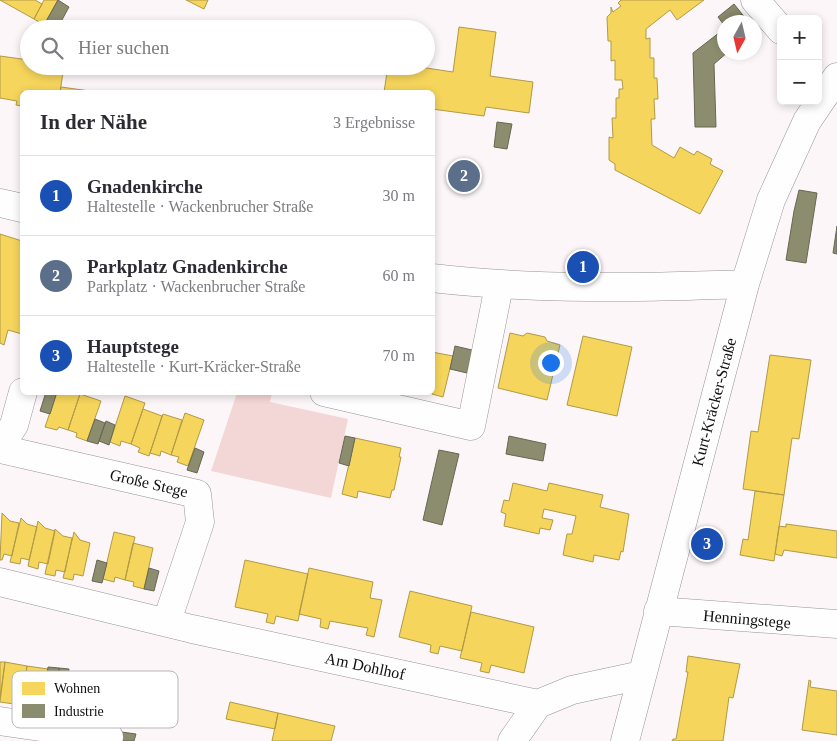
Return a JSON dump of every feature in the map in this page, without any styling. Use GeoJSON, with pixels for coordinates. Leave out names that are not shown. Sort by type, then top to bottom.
{"type":"FeatureCollection","features":[{"type":"Feature","properties":{"kind":"street"},"geometry":{"type":"LineString","coordinates":[[755,0],[777,25]]}},
{"type":"Feature","properties":{"kind":"street","name":"Kurt-Kräcker-Straße"},"geometry":{"type":"LineString","coordinates":[[625,741],[745,284],[771,200],[828,79]]}},
{"type":"Feature","properties":{"kind":"street"},"geometry":{"type":"LineString","coordinates":[[0,204],[20,208]]}},
{"type":"Feature","properties":{"kind":"street"},"geometry":{"type":"LineString","coordinates":[[435,278],[499,286],[585,288],[745,284]]}},
{"type":"Feature","properties":{"kind":"street"},"geometry":{"type":"LineString","coordinates":[[337,395],[471,426],[499,286]]}},
{"type":"Feature","properties":{"kind":"street","name":"Große Stege"},"geometry":{"type":"LineString","coordinates":[[22,395],[14,425],[0,447],[197,494],[200,522],[179,625]]}},
{"type":"Feature","properties":{"kind":"street"},"geometry":{"type":"LineString","coordinates":[[0,582],[179,625]]}},
{"type":"Feature","properties":{"kind":"street","name":"Henningstege"},"geometry":{"type":"LineString","coordinates":[[658,611],[837,624]]}},
{"type":"Feature","properties":{"kind":"street","name":"Am Dohlhof"},"geometry":{"type":"LineString","coordinates":[[179,625],[538,704]]}},
{"type":"Feature","properties":{"kind":"street"},"geometry":{"type":"LineString","coordinates":[[512,741],[538,704],[572,690],[642,675]]}},
{"type":"Feature","properties":{"kind":"street"},"geometry":{"type":"LineString","coordinates":[[48,728],[109,737]]}},
{"type":"Feature","properties":{"kind":"shaded area"},"geometry":{"type":"Polygon","coordinates":[[[236,395],[272,395],[270,402],[348,419],[331,498],[211,471],[236,395]]]}},
{"type":"Feature","properties":{"kind":"building: Wohnen"},"geometry":{"type":"Polygon","coordinates":[[[0,0],[35,0],[42,4],[34,19],[0,0]]]}},
{"type":"Feature","properties":{"kind":"building: Wohnen"},"geometry":{"type":"Polygon","coordinates":[[[44,0],[58,0],[47,20],[34,19],[44,0]]]}},
{"type":"Feature","properties":{"kind":"building: Wohnen"},"geometry":{"type":"Polygon","coordinates":[[[186,0],[208,0],[204,9],[186,0]]]}},
{"type":"Feature","properties":{"kind":"building: Wohnen"},"geometry":{"type":"Polygon","coordinates":[[[621,0],[704,0],[677,20],[670,10],[646,29],[646,39],[650,38],[650,58],[654,58],[654,78],[657,78],[658,99],[654,99],[655,119],[651,119],[652,145],[674,158],[680,147],[694,155],[697,151],[712,159],[710,164],[723,171],[700,214],[615,170],[615,164],[609,160],[609,137],[613,138],[612,118],[616,118],[616,98],[619,98],[619,89],[623,89],[622,80],[615,80],[615,60],[611,61],[611,41],[608,41],[607,17],[611,13],[611,7],[613,12],[621,6],[618,3],[621,0]]]}},
{"type":"Feature","properties":{"kind":"building: Wohnen"},"geometry":{"type":"Polygon","coordinates":[[[459,27],[496,32],[490,76],[533,82],[529,113],[486,107],[484,116],[435,109],[435,90],[384,90],[387,75],[435,75],[435,69],[453,72],[459,27]]]}},
{"type":"Feature","properties":{"kind":"building: Wohnen"},"geometry":{"type":"Polygon","coordinates":[[[0,56],[20,59],[20,75],[63,75],[60,90],[20,90],[20,106],[16,105],[17,101],[0,98],[0,56]]]}},
{"type":"Feature","properties":{"kind":"building: Wohnen"},"geometry":{"type":"Polygon","coordinates":[[[61,87],[83,90],[60,90],[61,87]]]}},
{"type":"Feature","properties":{"kind":"building: Wohnen"},"geometry":{"type":"Polygon","coordinates":[[[0,234],[20,240],[20,333],[8,330],[4,345],[0,343],[0,234]]]}},
{"type":"Feature","properties":{"kind":"building: Wohnen"},"geometry":{"type":"Polygon","coordinates":[[[510,333],[523,336],[527,333],[545,337],[547,341],[560,345],[547,400],[498,388],[510,333]]]}},
{"type":"Feature","properties":{"kind":"building: Wohnen"},"geometry":{"type":"Polygon","coordinates":[[[583,336],[632,347],[617,416],[567,405],[583,336]]]}},
{"type":"Feature","properties":{"kind":"building: Wohnen"},"geometry":{"type":"Polygon","coordinates":[[[435,353],[453,356],[443,397],[435,395],[435,353]]]}},
{"type":"Feature","properties":{"kind":"building: Wohnen"},"geometry":{"type":"Polygon","coordinates":[[[770,355],[811,360],[799,439],[792,438],[784,495],[743,489],[751,431],[758,432],[770,355]]]}},
{"type":"Feature","properties":{"kind":"building: Wohnen"},"geometry":{"type":"Polygon","coordinates":[[[56,395],[80,395],[68,430],[59,427],[57,430],[45,427],[56,395]]]}},
{"type":"Feature","properties":{"kind":"building: Wohnen"},"geometry":{"type":"Polygon","coordinates":[[[80,395],[101,401],[87,441],[76,437],[77,433],[68,430],[80,395]]]}},
{"type":"Feature","properties":{"kind":"building: Wohnen"},"geometry":{"type":"Polygon","coordinates":[[[125,396],[145,403],[131,444],[121,441],[120,446],[110,442],[125,396]]]}},
{"type":"Feature","properties":{"kind":"building: Wohnen"},"geometry":{"type":"Polygon","coordinates":[[[143,409],[162,416],[149,456],[138,452],[140,448],[131,444],[143,409]]]}},
{"type":"Feature","properties":{"kind":"building: Wohnen"},"geometry":{"type":"Polygon","coordinates":[[[185,413],[204,420],[188,466],[177,462],[179,457],[171,455],[185,413]]]}},
{"type":"Feature","properties":{"kind":"building: Wohnen"},"geometry":{"type":"Polygon","coordinates":[[[163,414],[182,420],[171,455],[161,451],[160,456],[150,453],[163,414]]]}},
{"type":"Feature","properties":{"kind":"building: Wohnen"},"geometry":{"type":"Polygon","coordinates":[[[355,438],[401,448],[394,490],[392,490],[390,498],[358,491],[357,498],[342,494],[355,438]]]}},
{"type":"Feature","properties":{"kind":"building: Wohnen"},"geometry":{"type":"Polygon","coordinates":[[[513,483],[547,491],[549,483],[603,495],[600,507],[629,514],[623,552],[621,551],[619,560],[594,555],[593,562],[563,555],[567,534],[572,534],[576,516],[544,509],[542,518],[553,520],[550,530],[540,528],[539,534],[504,526],[506,514],[501,512],[504,500],[509,501],[513,483]]]}},
{"type":"Feature","properties":{"kind":"building: Wohnen"},"geometry":{"type":"Polygon","coordinates":[[[755,491],[784,495],[774,561],[740,555],[743,539],[748,540],[755,491]]]}},
{"type":"Feature","properties":{"kind":"building: Wohnen"},"geometry":{"type":"Polygon","coordinates":[[[2,513],[10,521],[19,523],[12,556],[4,554],[2,560],[0,560],[2,513]]]}},
{"type":"Feature","properties":{"kind":"building: Wohnen"},"geometry":{"type":"Polygon","coordinates":[[[21,518],[27,524],[37,527],[29,560],[21,558],[20,564],[10,562],[21,518]]]}},
{"type":"Feature","properties":{"kind":"building: Wohnen"},"geometry":{"type":"Polygon","coordinates":[[[38,521],[45,528],[55,531],[48,564],[39,562],[38,569],[28,566],[38,521]]]}},
{"type":"Feature","properties":{"kind":"building: Wohnen"},"geometry":{"type":"Polygon","coordinates":[[[786,524],[837,531],[837,558],[784,550],[782,556],[775,554],[779,526],[786,527],[786,524]]]}},
{"type":"Feature","properties":{"kind":"building: Wohnen"},"geometry":{"type":"Polygon","coordinates":[[[55,529],[63,536],[72,538],[65,572],[56,570],[55,576],[45,574],[55,529]]]}},
{"type":"Feature","properties":{"kind":"building: Wohnen"},"geometry":{"type":"Polygon","coordinates":[[[74,532],[80,540],[90,543],[83,576],[74,574],[73,580],[63,578],[74,532]]]}},
{"type":"Feature","properties":{"kind":"building: Wohnen"},"geometry":{"type":"Polygon","coordinates":[[[114,532],[135,537],[125,580],[115,577],[114,582],[103,579],[114,532]]]}},
{"type":"Feature","properties":{"kind":"building: Wohnen"},"geometry":{"type":"Polygon","coordinates":[[[133,543],[153,548],[144,589],[133,586],[134,582],[125,580],[133,543]]]}},
{"type":"Feature","properties":{"kind":"building: Wohnen"},"geometry":{"type":"Polygon","coordinates":[[[245,560],[308,574],[298,621],[276,616],[274,624],[266,622],[268,614],[235,607],[245,560]]]}},
{"type":"Feature","properties":{"kind":"building: Wohnen"},"geometry":{"type":"Polygon","coordinates":[[[309,568],[373,582],[370,598],[382,600],[374,637],[366,635],[368,628],[330,621],[328,629],[320,627],[321,619],[299,614],[309,568]]]}},
{"type":"Feature","properties":{"kind":"building: Wohnen"},"geometry":{"type":"Polygon","coordinates":[[[410,591],[472,606],[462,651],[440,646],[438,654],[430,652],[431,645],[399,637],[410,591]]]}},
{"type":"Feature","properties":{"kind":"building: Wohnen"},"geometry":{"type":"Polygon","coordinates":[[[471,612],[534,627],[524,673],[491,665],[489,673],[480,671],[482,663],[460,658],[471,612]]]}},
{"type":"Feature","properties":{"kind":"building: Wohnen"},"geometry":{"type":"Polygon","coordinates":[[[688,656],[740,664],[733,698],[729,697],[723,741],[672,741],[676,739],[688,672],[686,672],[688,656]]]}},
{"type":"Feature","properties":{"kind":"building: Wohnen"},"geometry":{"type":"Polygon","coordinates":[[[0,662],[5,662],[0,698],[0,662]]]}},
{"type":"Feature","properties":{"kind":"building: Wohnen"},"geometry":{"type":"Polygon","coordinates":[[[5,662],[27,666],[26,671],[12,671],[12,704],[0,702],[5,662]]]}},
{"type":"Feature","properties":{"kind":"building: Wohnen"},"geometry":{"type":"Polygon","coordinates":[[[27,666],[48,669],[48,671],[26,671],[27,666]]]}},
{"type":"Feature","properties":{"kind":"building: Wohnen"},"geometry":{"type":"Polygon","coordinates":[[[809,680],[811,681],[810,687],[837,691],[837,735],[802,730],[809,680]]]}},
{"type":"Feature","properties":{"kind":"building: Wohnen"},"geometry":{"type":"Polygon","coordinates":[[[230,702],[278,713],[275,729],[226,719],[230,702]]]}},
{"type":"Feature","properties":{"kind":"building: Wohnen"},"geometry":{"type":"Polygon","coordinates":[[[278,713],[335,726],[331,741],[272,741],[278,713]]]}},
{"type":"Feature","properties":{"kind":"building: Industrie"},"geometry":{"type":"Polygon","coordinates":[[[58,0],[69,7],[62,20],[47,20],[58,0]]]}},
{"type":"Feature","properties":{"kind":"building: Industrie"},"geometry":{"type":"Polygon","coordinates":[[[734,4],[742,14],[741,15],[720,15],[734,4]]]}},
{"type":"Feature","properties":{"kind":"building: Industrie"},"geometry":{"type":"Polygon","coordinates":[[[717,34],[717,60],[719,60],[714,64],[716,127],[695,127],[693,53],[717,34]]]}},
{"type":"Feature","properties":{"kind":"building: Industrie"},"geometry":{"type":"Polygon","coordinates":[[[497,122],[512,124],[507,149],[494,147],[497,122]]]}},
{"type":"Feature","properties":{"kind":"building: Industrie"},"geometry":{"type":"Polygon","coordinates":[[[799,190],[817,193],[806,263],[786,260],[799,190]]]}},
{"type":"Feature","properties":{"kind":"building: Industrie"},"geometry":{"type":"Polygon","coordinates":[[[837,226],[837,254],[833,253],[837,226]]]}},
{"type":"Feature","properties":{"kind":"building: Industrie"},"geometry":{"type":"Polygon","coordinates":[[[455,346],[472,350],[467,373],[450,369],[455,346]]]}},
{"type":"Feature","properties":{"kind":"building: Industrie"},"geometry":{"type":"Polygon","coordinates":[[[45,395],[56,395],[50,414],[40,411],[45,395]]]}},
{"type":"Feature","properties":{"kind":"building: Industrie"},"geometry":{"type":"Polygon","coordinates":[[[95,419],[105,423],[98,444],[87,441],[95,419]]]}},
{"type":"Feature","properties":{"kind":"building: Industrie"},"geometry":{"type":"Polygon","coordinates":[[[106,421],[115,425],[109,445],[99,441],[106,421]]]}},
{"type":"Feature","properties":{"kind":"building: Industrie"},"geometry":{"type":"Polygon","coordinates":[[[345,436],[355,438],[349,466],[339,463],[345,436]]]}},
{"type":"Feature","properties":{"kind":"building: Industrie"},"geometry":{"type":"Polygon","coordinates":[[[509,436],[546,444],[543,461],[506,454],[509,436]]]}},
{"type":"Feature","properties":{"kind":"building: Industrie"},"geometry":{"type":"Polygon","coordinates":[[[195,448],[204,452],[197,473],[187,470],[195,448]]]}},
{"type":"Feature","properties":{"kind":"building: Industrie"},"geometry":{"type":"Polygon","coordinates":[[[439,450],[459,454],[442,525],[423,520],[439,450]]]}},
{"type":"Feature","properties":{"kind":"building: Industrie"},"geometry":{"type":"Polygon","coordinates":[[[97,560],[107,563],[102,583],[92,581],[97,560]]]}},
{"type":"Feature","properties":{"kind":"building: Industrie"},"geometry":{"type":"Polygon","coordinates":[[[149,568],[159,571],[154,591],[144,589],[149,568]]]}},
{"type":"Feature","properties":{"kind":"building: Industrie"},"geometry":{"type":"Polygon","coordinates":[[[48,667],[59,668],[59,671],[47,671],[48,667]]]}},
{"type":"Feature","properties":{"kind":"building: Industrie"},"geometry":{"type":"Polygon","coordinates":[[[59,668],[69,669],[69,671],[59,671],[59,668]]]}},
{"type":"Feature","properties":{"kind":"building: Industrie"},"geometry":{"type":"Polygon","coordinates":[[[114,731],[136,734],[134,741],[113,741],[114,731]]]}},
{"type":"Feature","properties":{"kind":"place","name":"Parkplatz Gnadenkirche"},"geometry":{"type":"Point","coordinates":[464,176]}},
{"type":"Feature","properties":{"kind":"place","name":"Gnadenkirche"},"geometry":{"type":"Point","coordinates":[583,267]}},
{"type":"Feature","properties":{"kind":"place","name":"Hauptstege"},"geometry":{"type":"Point","coordinates":[707,544]}}]}
